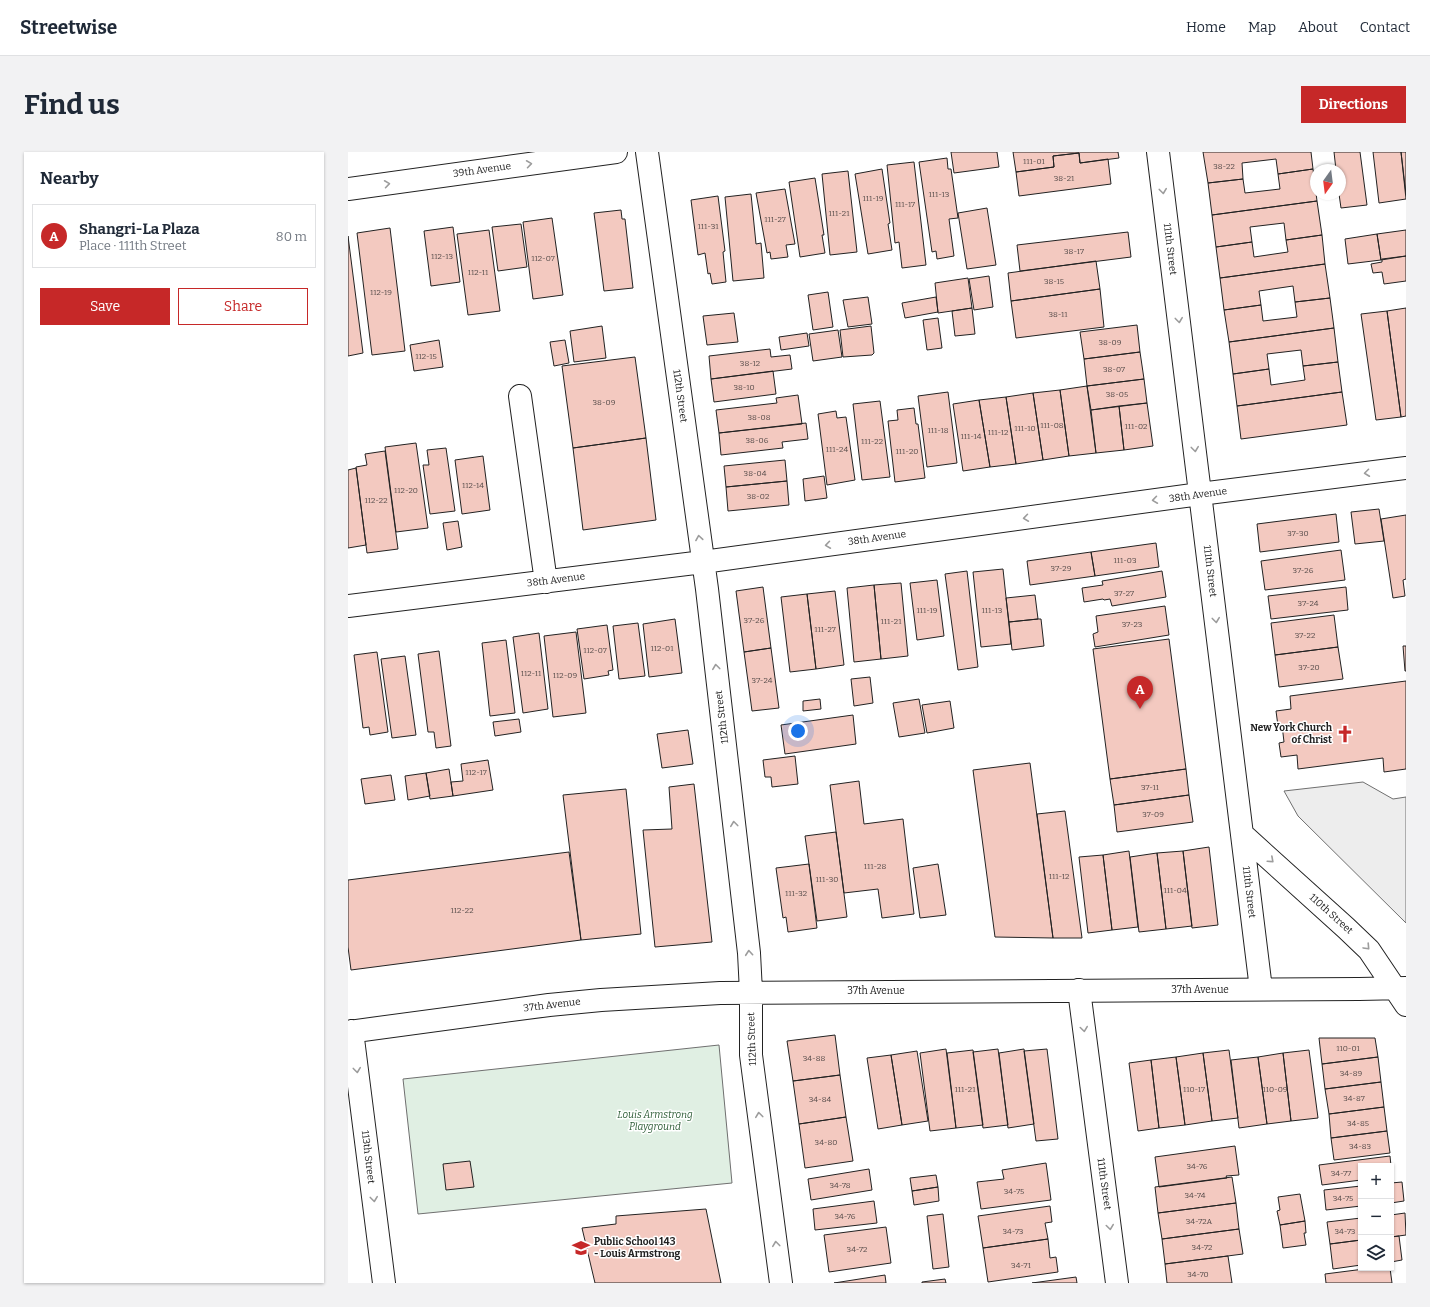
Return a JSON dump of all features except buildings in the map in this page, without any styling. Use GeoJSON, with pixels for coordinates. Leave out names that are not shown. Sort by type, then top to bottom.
{"type":"FeatureCollection","features":[{"type":"Feature","properties":{"kind":"street","name":"39th Avenue"},"geometry":{"type":"LineString","coordinates":[[348,189],[616,152]]}},
{"type":"Feature","properties":{"kind":"street","name":"112th Street"},"geometry":{"type":"LineString","coordinates":[[647,152],[703,562],[747,931],[751,992],[751,1055],[781,1283]]}},
{"type":"Feature","properties":{"kind":"street","name":"111th Street"},"geometry":{"type":"LineString","coordinates":[[1158,152],[1261,989]]}},
{"type":"Feature","properties":{"kind":"street"},"geometry":{"type":"LineString","coordinates":[[520,396],[546,582]]}},
{"type":"Feature","properties":{"kind":"street","name":"38th Avenue"},"geometry":{"type":"LineString","coordinates":[[348,606],[703,562],[1200,494],[1406,468]]}},
{"type":"Feature","properties":{"kind":"street","name":"110th Street"},"geometry":{"type":"LineString","coordinates":[[1242,834],[1370,950],[1402,994]]}},
{"type":"Feature","properties":{"kind":"street","name":"37th Avenue"},"geometry":{"type":"LineString","coordinates":[[350,1031],[586,1001],[751,992],[1261,989],[1402,994]]}},
{"type":"Feature","properties":{"kind":"street","name":"111th Street"},"geometry":{"type":"LineString","coordinates":[[1079,990],[1118,1283]]}},
{"type":"Feature","properties":{"kind":"street","name":"113th Street"},"geometry":{"type":"LineString","coordinates":[[350,1031],[384,1283]]}},
{"type":"Feature","properties":{"kind":"green space","name":"Louis Armstrong Playground"},"geometry":{"type":"Polygon","coordinates":[[[719,1045],[732,1183],[418,1214],[403,1079],[719,1045]]]}},
{"type":"Feature","properties":{"kind":"shaded area"},"geometry":{"type":"Polygon","coordinates":[[[1363,782],[1393,799],[1406,797],[1406,923],[1298,816],[1284,791],[1363,782]]]}},
{"type":"Feature","properties":{"kind":"place","name":"Shangri-La Plaza"},"geometry":{"type":"Point","coordinates":[1140,709]}},
{"type":"Feature","properties":{"kind":"place","name":"New York Church of Christ"},"geometry":{"type":"Point","coordinates":[1345,734]}},
{"type":"Feature","properties":{"kind":"place","name":"Public School 143 - Louis Armstrong"},"geometry":{"type":"Point","coordinates":[581,1248]}}]}
